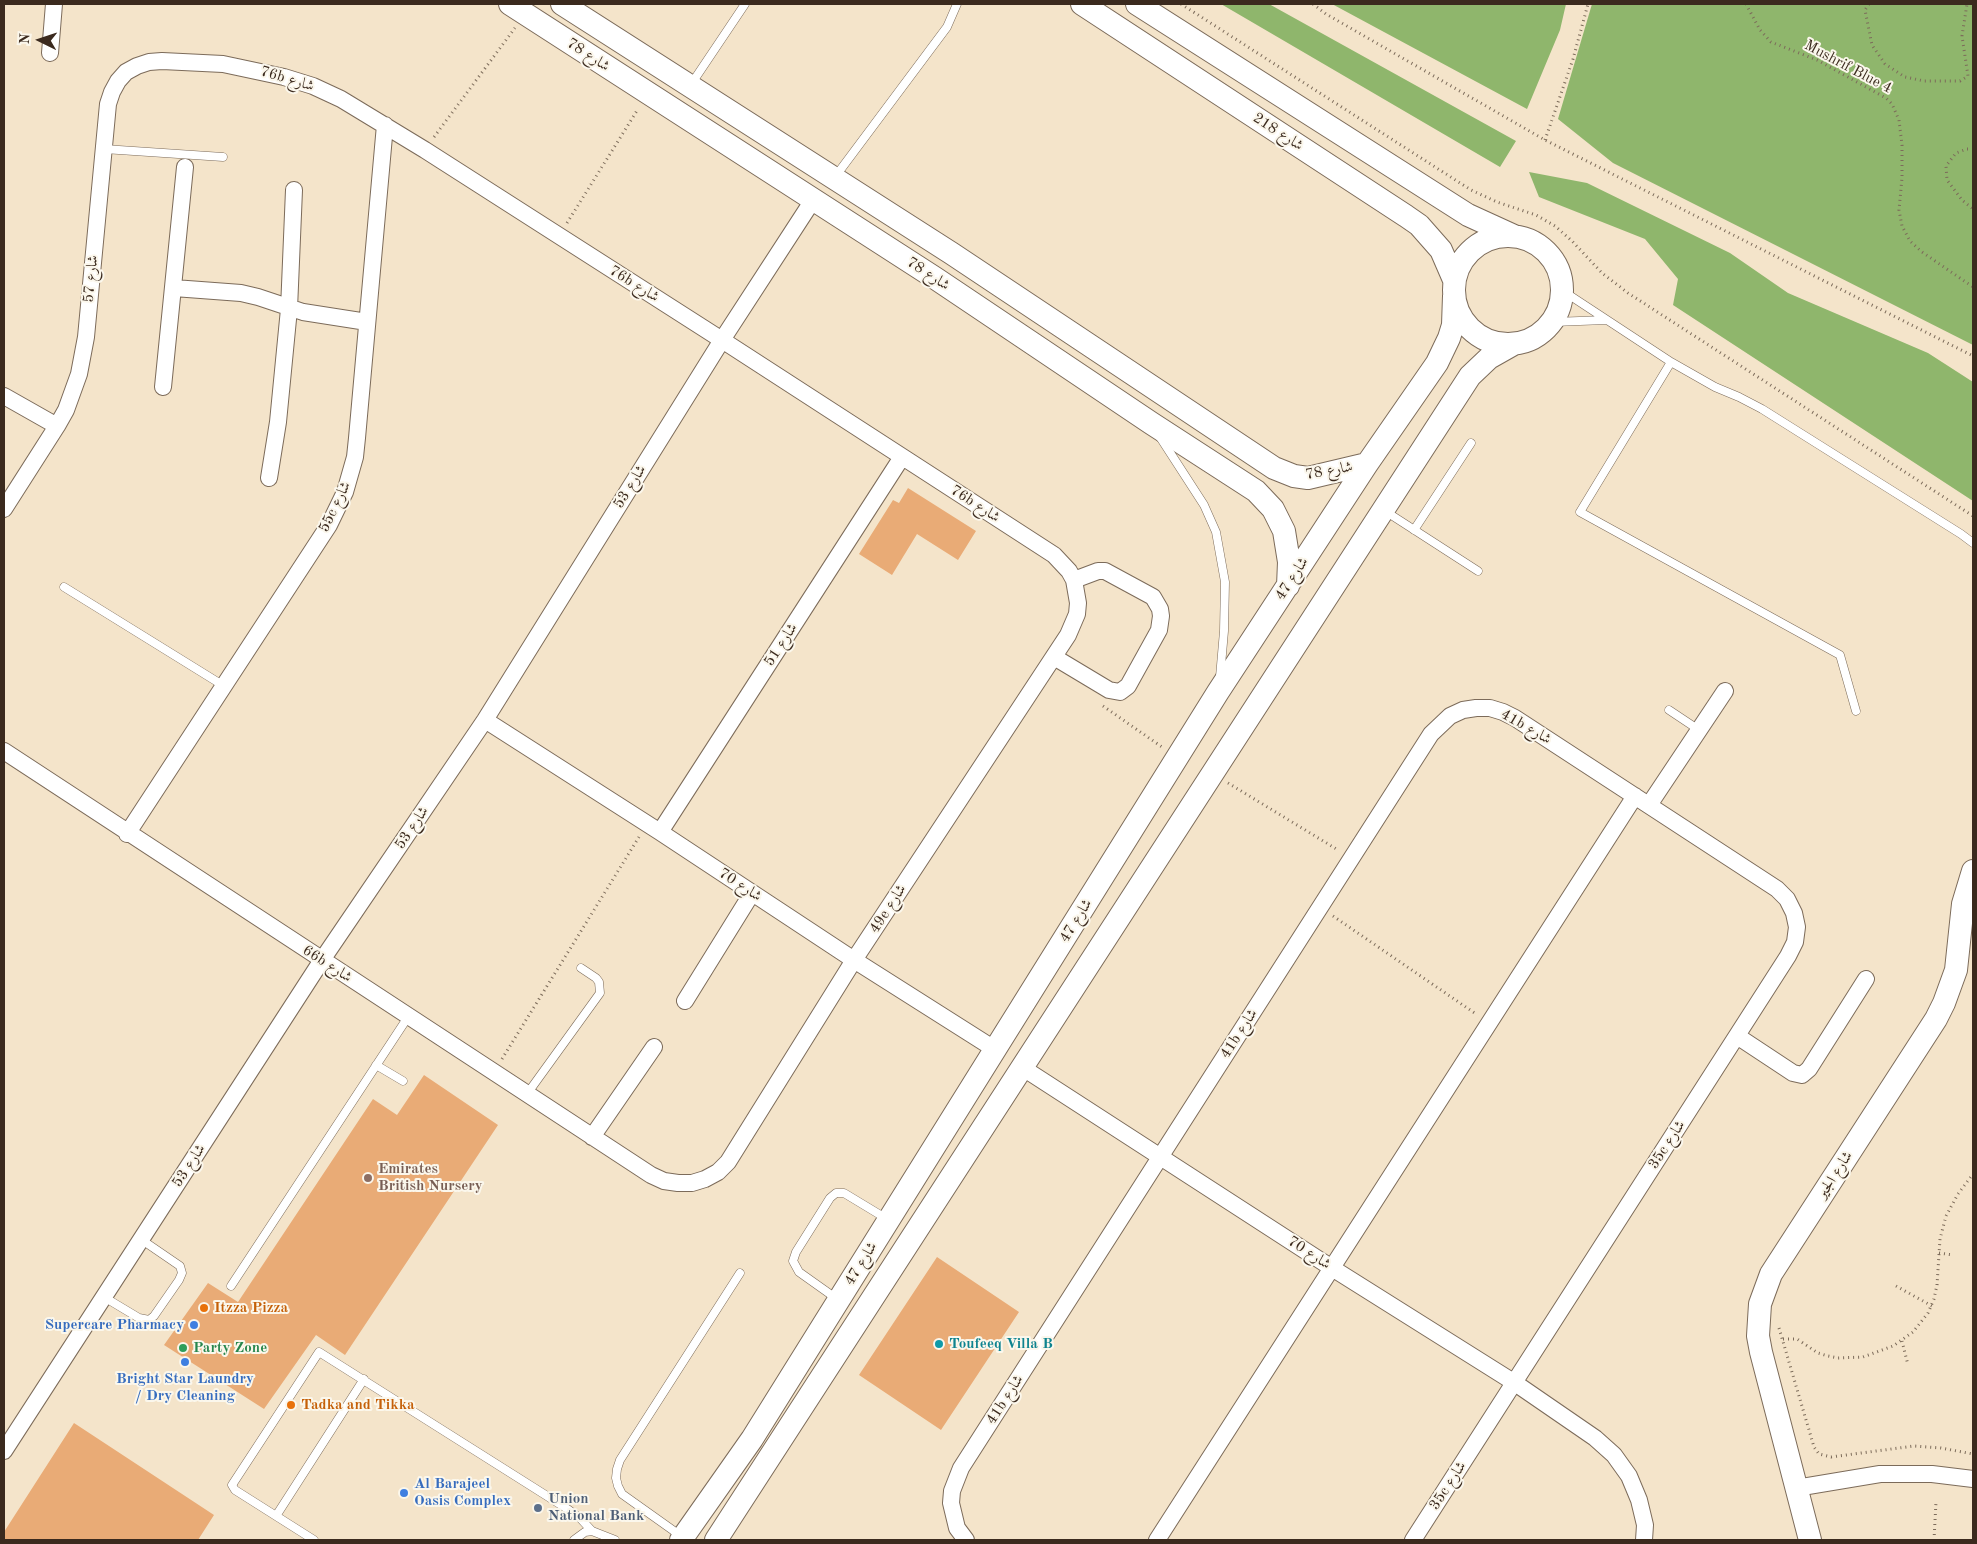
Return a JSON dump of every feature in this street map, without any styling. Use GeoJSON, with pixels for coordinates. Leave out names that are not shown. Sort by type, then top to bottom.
{"type":"FeatureCollection","features":[{"type":"Feature","properties":{"kind":"street"},"geometry":{"type":"LineString","coordinates":[[50,53],[54,4]]}},
{"type":"Feature","properties":{"kind":"street","name":"شارع 78"},"geometry":{"type":"LineString","coordinates":[[562,4],[951,253],[1274,468],[1294,476],[1308,478],[1367,464]]}},
{"type":"Feature","properties":{"kind":"street","name":"شارع 218"},"geometry":{"type":"LineString","coordinates":[[1082,4],[1419,225],[1440,250],[1454,288]]}},
{"type":"Feature","properties":{"kind":"street"},"geometry":{"type":"LineString","coordinates":[[1137,4],[1461,211],[1483,223],[1514,236],[1530,240],[1544,248],[1554,261],[1561,276],[1563,291],[1560,307],[1553,322],[1542,333],[1528,342],[1500,345],[1478,336],[1462,319],[1454,288],[1460,264],[1470,252],[1483,242],[1498,236],[1514,236]]}},
{"type":"Feature","properties":{"kind":"street"},"geometry":{"type":"LineString","coordinates":[[518,9],[550,20],[627,67],[639,66],[642,61],[642,55]]}},
{"type":"Feature","properties":{"kind":"street","name":"شارع 78"},"geometry":{"type":"LineString","coordinates":[[518,9],[934,278],[1256,491],[1273,509],[1284,531],[1289,562],[1288,586]]}},
{"type":"Feature","properties":{"kind":"street","name":"76b شارع"},"geometry":{"type":"LineString","coordinates":[[162,61],[223,64],[284,76],[341,99],[385,125],[722,340],[1054,555],[1069,571],[1074,580]]}},
{"type":"Feature","properties":{"kind":"street","name":"شارع 57"},"geometry":{"type":"LineString","coordinates":[[4,509],[57,426],[73,392],[83,356],[108,104],[112,92],[126,72],[137,66],[162,61]]}},
{"type":"Feature","properties":{"kind":"street","name":"55c شارع"},"geometry":{"type":"LineString","coordinates":[[128,834],[330,525],[345,492],[353,465],[357,438],[385,125]]}},
{"type":"Feature","properties":{"kind":"street"},"geometry":{"type":"LineString","coordinates":[[716,137],[718,129],[726,126],[770,150],[781,153],[792,152]]}},
{"type":"Feature","properties":{"kind":"street"},"geometry":{"type":"LineString","coordinates":[[163,387],[185,167]]}},
{"type":"Feature","properties":{"kind":"street"},"geometry":{"type":"LineString","coordinates":[[269,478],[278,422],[290,309],[294,190]]}},
{"type":"Feature","properties":{"kind":"street","name":"شارع 53"},"geometry":{"type":"LineString","coordinates":[[4,1451],[322,960],[485,720],[722,340],[813,200]]}},
{"type":"Feature","properties":{"kind":"street"},"geometry":{"type":"LineString","coordinates":[[174,288],[241,293],[290,309],[368,322]]}},
{"type":"Feature","properties":{"kind":"street","name":"شارع 47"},"geometry":{"type":"LineString","coordinates":[[682,1539],[752,1439],[1218,692],[1367,464],[1437,363],[1449,338],[1452,325],[1454,288]]}},
{"type":"Feature","properties":{"kind":"street","name":"شارع 47"},"geometry":{"type":"LineString","coordinates":[[716,1540],[1470,376],[1489,358],[1512,345]]}},
{"type":"Feature","properties":{"kind":"street"},"geometry":{"type":"LineString","coordinates":[[4,396],[57,426]]}},
{"type":"Feature","properties":{"kind":"street","name":"شارع 51"},"geometry":{"type":"LineString","coordinates":[[654,828],[902,457]]}},
{"type":"Feature","properties":{"kind":"street"},"geometry":{"type":"LineString","coordinates":[[1054,657],[1109,690],[1120,692],[1128,686],[1160,630],[1160,609],[1153,597],[1105,571],[1098,571],[1074,580]]}},
{"type":"Feature","properties":{"kind":"street","name":"49e شارع"},"geometry":{"type":"LineString","coordinates":[[651,1175],[664,1181],[692,1183],[718,1172],[728,1162],[854,960],[1068,635],[1077,614],[1077,591],[1074,580]]}},
{"type":"Feature","properties":{"kind":"street"},"geometry":{"type":"LineString","coordinates":[[1649,805],[1725,691]]}},
{"type":"Feature","properties":{"kind":"street","name":"41b شارع"},"geometry":{"type":"LineString","coordinates":[[966,1540],[957,1528],[951,1503],[952,1491],[959,1474],[1431,734],[1450,716],[1463,710],[1490,708],[1503,712],[1635,796]]}},
{"type":"Feature","properties":{"kind":"street","name":"شارع 70"},"geometry":{"type":"LineString","coordinates":[[485,720],[996,1050]]}},
{"type":"Feature","properties":{"kind":"street","name":"66b شارع"},"geometry":{"type":"LineString","coordinates":[[4,751],[651,1175]]}},
{"type":"Feature","properties":{"kind":"street"},"geometry":{"type":"LineString","coordinates":[[1157,1540],[1635,796]]}},
{"type":"Feature","properties":{"kind":"street","name":"35c شارع"},"geometry":{"type":"LineString","coordinates":[[1413,1540],[1737,1036],[1795,942],[1797,927],[1794,913],[1787,899],[1777,889],[1635,796]]}},
{"type":"Feature","properties":{"kind":"street","name":"شارع الجير"},"geometry":{"type":"LineString","coordinates":[[1810,1540],[1761,1352],[1758,1336],[1760,1304],[1771,1274],[1936,1019],[1944,1003],[1956,970],[1962,904],[1973,871]]}},
{"type":"Feature","properties":{"kind":"street"},"geometry":{"type":"LineString","coordinates":[[685,1002],[752,893]]}},
{"type":"Feature","properties":{"kind":"street"},"geometry":{"type":"LineString","coordinates":[[1737,1036],[1793,1073],[1802,1075],[1809,1069],[1866,979]]}},
{"type":"Feature","properties":{"kind":"street"},"geometry":{"type":"LineString","coordinates":[[592,1137],[654,1047]]}},
{"type":"Feature","properties":{"kind":"street","name":"شارع 70"},"geometry":{"type":"LineString","coordinates":[[1023,1068],[1332,1268],[1515,1383],[1595,1438],[1614,1455],[1629,1476],[1639,1500],[1644,1525],[1644,1540]]}},
{"type":"Feature","properties":{"kind":"street"},"geometry":{"type":"LineString","coordinates":[[747,1493],[738,1489],[735,1480],[752,1439]]}},
{"type":"Feature","properties":{"kind":"street"},"geometry":{"type":"LineString","coordinates":[[1796,1488],[1880,1474],[1932,1474],[1973,1479]]}},
{"type":"Feature","properties":{"kind":"lane"},"geometry":{"type":"LineString","coordinates":[[690,85],[745,4]]}},
{"type":"Feature","properties":{"kind":"lane"},"geometry":{"type":"LineString","coordinates":[[834,178],[947,27],[957,4]]}},
{"type":"Feature","properties":{"kind":"lane"},"geometry":{"type":"LineString","coordinates":[[104,149],[223,157]]}},
{"type":"Feature","properties":{"kind":"lane"},"geometry":{"type":"LineString","coordinates":[[1563,291],[1671,362],[1715,388],[1762,408],[1973,543]]}},
{"type":"Feature","properties":{"kind":"lane"},"geometry":{"type":"LineString","coordinates":[[1553,322],[1606,320]]}},
{"type":"Feature","properties":{"kind":"lane"},"geometry":{"type":"LineString","coordinates":[[1671,362],[1580,512],[1840,655],[1856,711]]}},
{"type":"Feature","properties":{"kind":"lane"},"geometry":{"type":"LineString","coordinates":[[1151,423],[1204,505],[1216,532],[1224,582],[1225,609],[1218,692]]}},
{"type":"Feature","properties":{"kind":"lane"},"geometry":{"type":"LineString","coordinates":[[1414,530],[1471,443]]}},
{"type":"Feature","properties":{"kind":"lane"},"geometry":{"type":"LineString","coordinates":[[1383,510],[1478,570]]}},
{"type":"Feature","properties":{"kind":"lane"},"geometry":{"type":"LineString","coordinates":[[64,587],[224,686]]}},
{"type":"Feature","properties":{"kind":"lane"},"geometry":{"type":"LineString","coordinates":[[1669,710],[1699,730]]}},
{"type":"Feature","properties":{"kind":"lane"},"geometry":{"type":"LineString","coordinates":[[527,1094],[600,993],[599,982],[596,978],[581,968]]}},
{"type":"Feature","properties":{"kind":"lane"},"geometry":{"type":"LineString","coordinates":[[231,1286],[408,1017]]}},
{"type":"Feature","properties":{"kind":"lane"},"geometry":{"type":"LineString","coordinates":[[376,1065],[403,1081]]}},
{"type":"Feature","properties":{"kind":"lane"},"geometry":{"type":"LineString","coordinates":[[839,1300],[799,1272],[793,1261],[796,1252],[830,1198],[836,1193],[844,1193],[889,1220]]}},
{"type":"Feature","properties":{"kind":"lane"},"geometry":{"type":"LineString","coordinates":[[104,1297],[139,1318],[148,1320],[154,1316],[179,1280],[182,1273],[180,1266],[142,1240]]}},
{"type":"Feature","properties":{"kind":"lane"},"geometry":{"type":"LineString","coordinates":[[682,1539],[622,1494],[618,1486],[617,1468],[625,1452],[740,1273]]}},
{"type":"Feature","properties":{"kind":"lane"},"geometry":{"type":"LineString","coordinates":[[314,1540],[235,1490],[233,1484],[318,1352],[323,1353],[566,1508],[580,1518],[592,1531],[615,1540]]}},
{"type":"Feature","properties":{"kind":"lane"},"geometry":{"type":"LineString","coordinates":[[276,1516],[364,1379]]}},
{"type":"Feature","properties":{"kind":"lane"},"geometry":{"type":"LineString","coordinates":[[574,1540],[579,1535],[592,1531]]}},
{"type":"Feature","properties":{"kind":"path"},"geometry":{"type":"LineString","coordinates":[[1181,4],[1471,190],[1497,202],[1536,215],[1555,226],[1602,273],[1628,293],[1973,516]]}},
{"type":"Feature","properties":{"kind":"path"},"geometry":{"type":"LineString","coordinates":[[1312,4],[1326,14],[1545,140],[1973,356]]}},
{"type":"Feature","properties":{"kind":"path"},"geometry":{"type":"LineString","coordinates":[[1545,140],[1570,68],[1588,4]]}},
{"type":"Feature","properties":{"kind":"path","name":"Mushrif Blue 4"},"geometry":{"type":"LineString","coordinates":[[1746,4],[1760,30],[1771,42],[1812,57],[1886,98],[1892,104],[1899,120],[1902,145],[1902,178],[1899,210],[1902,226],[1910,241],[1922,252],[1973,287]]}},
{"type":"Feature","properties":{"kind":"path"},"geometry":{"type":"LineString","coordinates":[[1869,4],[1865,10],[1872,45],[1885,64],[1905,77],[1924,81],[1960,80],[1968,76],[1962,36],[1967,4]]}},
{"type":"Feature","properties":{"kind":"path"},"geometry":{"type":"LineString","coordinates":[[424,150],[518,9]]}},
{"type":"Feature","properties":{"kind":"path"},"geometry":{"type":"LineString","coordinates":[[559,236],[648,94]]}},
{"type":"Feature","properties":{"kind":"path"},"geometry":{"type":"LineString","coordinates":[[1973,149],[1956,153],[1946,166],[1947,180],[1962,200],[1973,209]]}},
{"type":"Feature","properties":{"kind":"path"},"geometry":{"type":"LineString","coordinates":[[1096,701],[1178,758]]}},
{"type":"Feature","properties":{"kind":"path"},"geometry":{"type":"LineString","coordinates":[[1213,774],[1352,858]]}},
{"type":"Feature","properties":{"kind":"path"},"geometry":{"type":"LineString","coordinates":[[494,1072],[654,828]]}},
{"type":"Feature","properties":{"kind":"path"},"geometry":{"type":"LineString","coordinates":[[1320,908],[1489,1023]]}},
{"type":"Feature","properties":{"kind":"path"},"geometry":{"type":"LineString","coordinates":[[1783,1340],[1797,1340],[1818,1353],[1838,1358],[1863,1357],[1902,1341],[1921,1323],[1932,1306],[1937,1284],[1942,1228],[1958,1194],[1973,1174]]}},
{"type":"Feature","properties":{"kind":"path"},"geometry":{"type":"LineString","coordinates":[[1939,1252],[1953,1255]]}},
{"type":"Feature","properties":{"kind":"path"},"geometry":{"type":"LineString","coordinates":[[1896,1286],[1932,1306]]}},
{"type":"Feature","properties":{"kind":"path"},"geometry":{"type":"LineString","coordinates":[[1779,1328],[1814,1446],[1819,1454],[1831,1458],[1914,1446],[1941,1448],[1973,1454]]}},
{"type":"Feature","properties":{"kind":"path"},"geometry":{"type":"LineString","coordinates":[[1902,1341],[1908,1365]]}},
{"type":"Feature","properties":{"kind":"path"},"geometry":{"type":"LineString","coordinates":[[1934,1540],[1936,1502]]}},
{"type":"Feature","properties":{"kind":"green space"},"geometry":{"type":"Polygon","coordinates":[[[1221,4],[1269,4],[1516,141],[1500,167],[1221,4]]]}},
{"type":"Feature","properties":{"kind":"green space"},"geometry":{"type":"Polygon","coordinates":[[[1332,4],[1566,4],[1560,30],[1527,109],[1332,4]]]}},
{"type":"Feature","properties":{"kind":"green space"},"geometry":{"type":"Polygon","coordinates":[[[1592,4],[1973,4],[1973,345],[1613,163],[1558,119],[1592,4]]]}},
{"type":"Feature","properties":{"kind":"green space"},"geometry":{"type":"Polygon","coordinates":[[[1529,172],[1587,183],[1730,253],[1788,293],[1928,353],[1973,382],[1973,501],[1673,305],[1678,279],[1645,239],[1539,197],[1529,172]]]}},
{"type":"Feature","properties":{"kind":"building"},"geometry":{"type":"Polygon","coordinates":[[[908,488],[976,531],[958,560],[917,534],[892,575],[859,554],[893,500],[899,503],[908,488]]]}},
{"type":"Feature","properties":{"kind":"building"},"geometry":{"type":"Polygon","coordinates":[[[424,1075],[498,1125],[345,1355],[316,1335],[264,1409],[164,1345],[208,1283],[238,1302],[373,1099],[397,1115],[424,1075]]]}},
{"type":"Feature","properties":{"kind":"building","name":"Toufeeq Villa B"},"geometry":{"type":"Polygon","coordinates":[[[937,1257],[1019,1312],[941,1430],[859,1375],[937,1257]]]}},
{"type":"Feature","properties":{"kind":"building"},"geometry":{"type":"Polygon","coordinates":[[[74,1423],[214,1515],[198,1540],[4,1540],[4,1532],[74,1423]]]}},
{"type":"Feature","properties":{"kind":"place","name":"Emirates British Nursery"},"geometry":{"type":"Point","coordinates":[368,1178]}},
{"type":"Feature","properties":{"kind":"place","name":"Itzza Pizza"},"geometry":{"type":"Point","coordinates":[204,1308]}},
{"type":"Feature","properties":{"kind":"place","name":"Supercare Pharmacy"},"geometry":{"type":"Point","coordinates":[194,1325]}},
{"type":"Feature","properties":{"kind":"place","name":"Toufeeq Villa B"},"geometry":{"type":"Point","coordinates":[939,1344]}},
{"type":"Feature","properties":{"kind":"place","name":"Party Zone"},"geometry":{"type":"Point","coordinates":[183,1348]}},
{"type":"Feature","properties":{"kind":"place","name":"Bright Star Laundry / Dry Cleaning"},"geometry":{"type":"Point","coordinates":[185,1362]}},
{"type":"Feature","properties":{"kind":"place","name":"Tadka and Tikka"},"geometry":{"type":"Point","coordinates":[291,1405]}},
{"type":"Feature","properties":{"kind":"place","name":"Al Barajeel Oasis Complex"},"geometry":{"type":"Point","coordinates":[404,1493]}},
{"type":"Feature","properties":{"kind":"place","name":"Union National Bank"},"geometry":{"type":"Point","coordinates":[538,1508]}}]}
